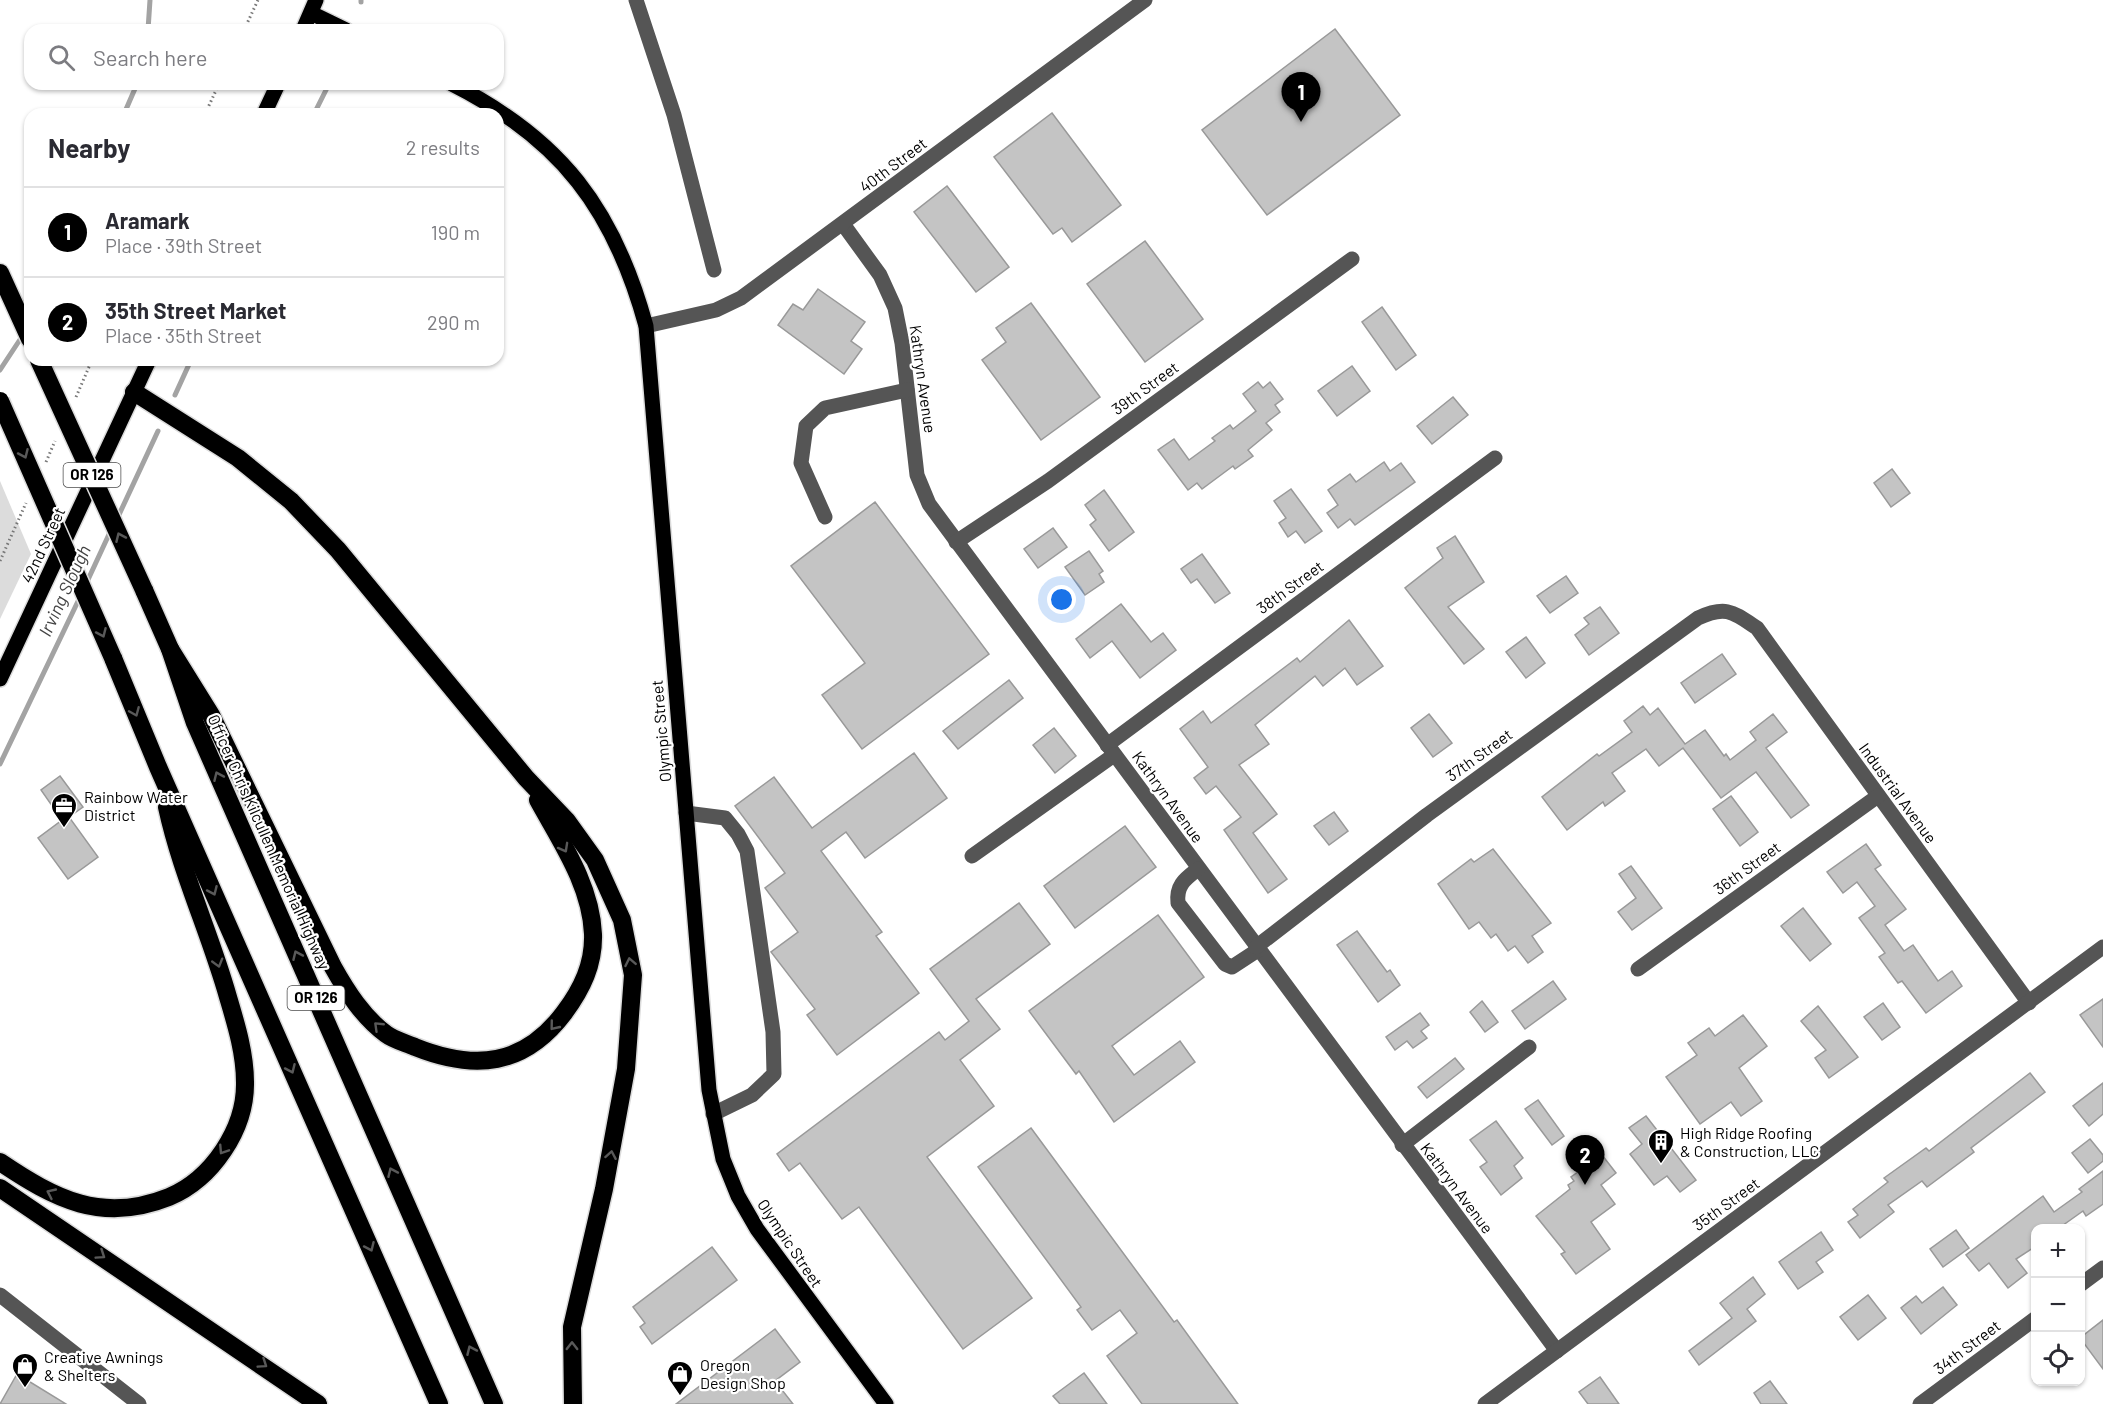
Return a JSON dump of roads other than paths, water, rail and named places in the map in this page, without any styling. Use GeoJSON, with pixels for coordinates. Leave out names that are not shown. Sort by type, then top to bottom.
{"type":"FeatureCollection","features":[{"type":"Feature","properties":{"kind":"highway"},"geometry":{"type":"LineString","coordinates":[[0,273],[24,326]]}},
{"type":"Feature","properties":{"kind":"highway","name":"Officer Chris Kilcullen Memorial Highway"},"geometry":{"type":"LineString","coordinates":[[42,366],[170,649],[195,723],[494,1404]]}},
{"type":"Feature","properties":{"kind":"highway"},"geometry":{"type":"LineString","coordinates":[[134,392],[238,458],[291,501],[338,550],[526,778],[567,821],[595,860],[622,920],[633,975],[626,1069],[604,1189],[572,1327],[573,1404]]}},
{"type":"Feature","properties":{"kind":"highway","name":"OR 126"},"geometry":{"type":"LineString","coordinates":[[0,401],[113,658],[158,767],[439,1404]]}},
{"type":"Feature","properties":{"kind":"highway"},"geometry":{"type":"LineString","coordinates":[[170,649],[211,715],[333,967],[355,1004],[387,1035],[434,1054],[487,1062],[517,1054],[549,1032],[580,991],[590,962],[593,935],[589,901],[572,862],[526,778]]}},
{"type":"Feature","properties":{"kind":"highway"},"geometry":{"type":"LineString","coordinates":[[0,1162],[49,1193],[89,1207],[126,1209],[153,1203],[178,1193],[202,1176],[224,1150],[238,1119],[246,1083],[239,1034],[215,951],[175,844],[158,767]]}},
{"type":"Feature","properties":{"kind":"highway"},"geometry":{"type":"LineString","coordinates":[[0,1188],[318,1404]]}},
{"type":"Feature","properties":{"kind":"main road"},"geometry":{"type":"LineString","coordinates":[[306,24],[314,6],[337,24]]}},
{"type":"Feature","properties":{"kind":"main road"},"geometry":{"type":"LineString","coordinates":[[267,108],[275,90]]}},
{"type":"Feature","properties":{"kind":"main road","name":"Olympic Street"},"geometry":{"type":"LineString","coordinates":[[463,90],[495,108]]}},
{"type":"Feature","properties":{"kind":"main road","name":"Olympic Street"},"geometry":{"type":"LineString","coordinates":[[504,113],[543,143],[581,185],[610,229],[626,265],[646,326],[713,1114],[723,1159],[738,1196],[757,1230],[886,1404]]}},
{"type":"Feature","properties":{"kind":"main road","name":"42nd Street"},"geometry":{"type":"LineString","coordinates":[[0,679],[146,366]]}},
{"type":"Feature","properties":{"kind":"street"},"geometry":{"type":"LineString","coordinates":[[636,0],[675,115],[714,270]]}},
{"type":"Feature","properties":{"kind":"street","name":"40th Street"},"geometry":{"type":"LineString","coordinates":[[646,326],[716,310],[741,298],[1145,0]]}},
{"type":"Feature","properties":{"kind":"street","name":"Kathryn Avenue"},"geometry":{"type":"LineString","coordinates":[[843,224],[880,275],[895,308],[917,475],[929,504],[1402,1145],[1557,1351]]}},
{"type":"Feature","properties":{"kind":"street","name":"39th Street"},"geometry":{"type":"LineString","coordinates":[[956,542],[1048,481],[1352,259]]}},
{"type":"Feature","properties":{"kind":"street"},"geometry":{"type":"LineString","coordinates":[[825,517],[801,463],[806,426],[825,408],[907,390]]}},
{"type":"Feature","properties":{"kind":"street","name":"38th Street"},"geometry":{"type":"LineString","coordinates":[[972,856],[1495,458]]}},
{"type":"Feature","properties":{"kind":"street","name":"37th Street"},"geometry":{"type":"LineString","coordinates":[[1198,869],[1182,883],[1177,892],[1178,903],[1225,964],[1232,967],[1427,815],[1698,618],[1714,610],[1733,611]]}},
{"type":"Feature","properties":{"kind":"street","name":"Industrial Avenue"},"geometry":{"type":"LineString","coordinates":[[1733,611],[1757,628],[2029,1003]]}},
{"type":"Feature","properties":{"kind":"street","name":"36th Street"},"geometry":{"type":"LineString","coordinates":[[1638,969],[1878,796]]}},
{"type":"Feature","properties":{"kind":"street"},"geometry":{"type":"LineString","coordinates":[[686,813],[725,818],[747,850],[773,1032],[774,1074],[752,1095],[713,1114]]}},
{"type":"Feature","properties":{"kind":"street","name":"35th Street"},"geometry":{"type":"LineString","coordinates":[[1485,1404],[2103,947]]}},
{"type":"Feature","properties":{"kind":"street"},"geometry":{"type":"LineString","coordinates":[[1402,1145],[1529,1047]]}},
{"type":"Feature","properties":{"kind":"street"},"geometry":{"type":"LineString","coordinates":[[2085,1281],[2103,1268]]}},
{"type":"Feature","properties":{"kind":"street"},"geometry":{"type":"LineString","coordinates":[[0,1295],[140,1404]]}},
{"type":"Feature","properties":{"kind":"street","name":"34th Street"},"geometry":{"type":"LineString","coordinates":[[1920,1404],[2031,1322]]}},
{"type":"Feature","properties":{"kind":"waterway"},"geometry":{"type":"LineString","coordinates":[[148,24],[150,0]]}},
{"type":"Feature","properties":{"kind":"waterway"},"geometry":{"type":"LineString","coordinates":[[127,108],[134,90]]}},
{"type":"Feature","properties":{"kind":"waterway","name":"Irving Slough"},"geometry":{"type":"LineString","coordinates":[[317,108],[326,90]]}},
{"type":"Feature","properties":{"kind":"waterway"},"geometry":{"type":"LineString","coordinates":[[0,370],[23,335]]}},
{"type":"Feature","properties":{"kind":"waterway","name":"Irving Slough"},"geometry":{"type":"LineString","coordinates":[[175,395],[188,366]]}},
{"type":"Feature","properties":{"kind":"waterway","name":"Irving Slough"},"geometry":{"type":"LineString","coordinates":[[117,519],[158,431]]}},
{"type":"Feature","properties":{"kind":"waterway","name":"Irving Slough"},"geometry":{"type":"LineString","coordinates":[[86,584],[111,530]]}},
{"type":"Feature","properties":{"kind":"waterway","name":"Irving Slough"},"geometry":{"type":"LineString","coordinates":[[0,764],[81,595]]}},
{"type":"Feature","properties":{"kind":"place","name":"Aramark"},"geometry":{"type":"Point","coordinates":[1301,122]}},
{"type":"Feature","properties":{"kind":"place","name":"Rainbow Water District"},"geometry":{"type":"Point","coordinates":[64,829]}},
{"type":"Feature","properties":{"kind":"place","name":"High Ridge Roofing & Construction, LLC"},"geometry":{"type":"Point","coordinates":[1661,1165]}},
{"type":"Feature","properties":{"kind":"place","name":"35th Street Market"},"geometry":{"type":"Point","coordinates":[1585,1185]}},
{"type":"Feature","properties":{"kind":"place","name":"Creative Awnings & Shelters"},"geometry":{"type":"Point","coordinates":[25,1389]}},
{"type":"Feature","properties":{"kind":"place","name":"Oregon Design Shop"},"geometry":{"type":"Point","coordinates":[680,1397]}}]}
